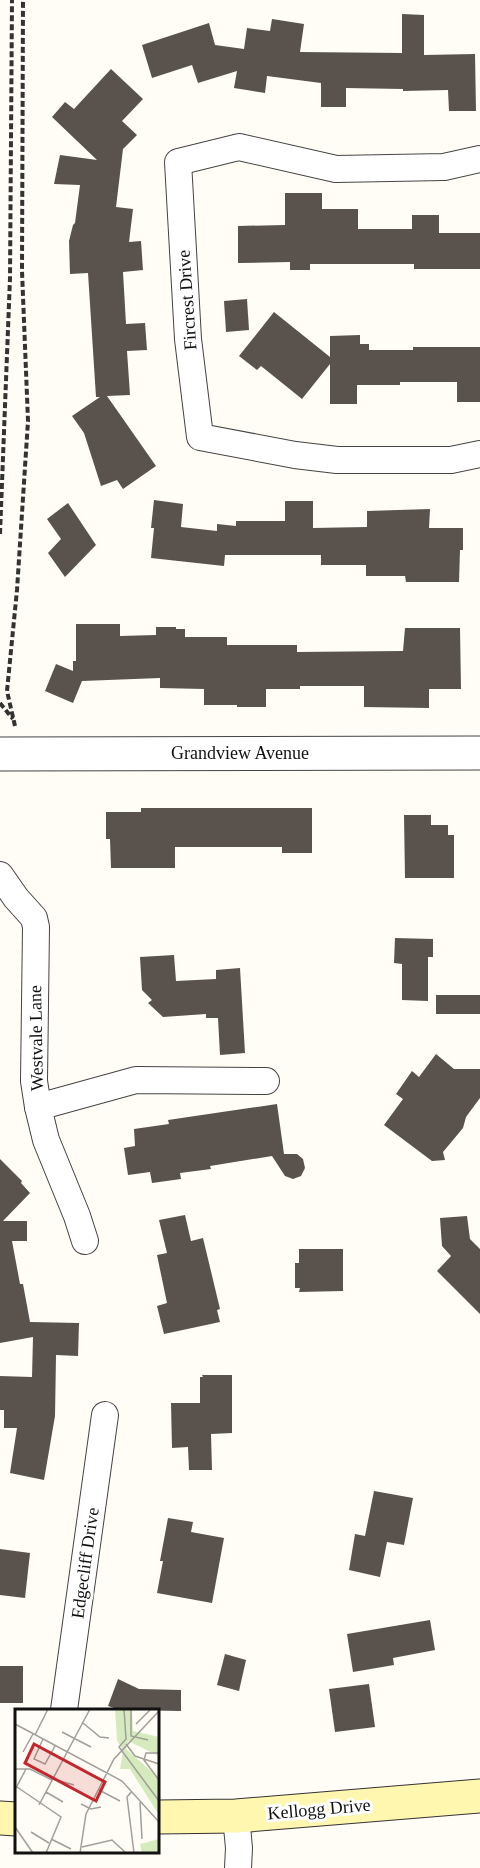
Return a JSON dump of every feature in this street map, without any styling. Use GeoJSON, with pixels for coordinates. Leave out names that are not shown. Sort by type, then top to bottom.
{"type":"FeatureCollection","features":[{"type":"Feature","properties":{"kind":"main road","name":"Kellogg Drive"},"geometry":{"type":"LineString","coordinates":[[159,1817],[236,1815],[480,1796]]}},
{"type":"Feature","properties":{"kind":"main road"},"geometry":{"type":"LineString","coordinates":[[0,1818],[15,1819]]}},
{"type":"Feature","properties":{"kind":"street","name":"Fircrest Drive"},"geometry":{"type":"LineString","coordinates":[[480,159],[444,167],[336,169],[239,147],[178,162],[188,339],[200,437],[295,455],[337,460],[451,460],[480,454]]}},
{"type":"Feature","properties":{"kind":"street","name":"Grandview Avenue"},"geometry":{"type":"LineString","coordinates":[[0,753],[480,753]]}},
{"type":"Feature","properties":{"kind":"street","name":"Westvale Lane"},"geometry":{"type":"LineString","coordinates":[[0,875],[34,918],[36,927],[34,1081],[38,1107],[46,1140],[74,1208],[84,1241]]}},
{"type":"Feature","properties":{"kind":"street"},"geometry":{"type":"LineString","coordinates":[[38,1107],[136,1080],[266,1081]]}},
{"type":"Feature","properties":{"kind":"street","name":"Edgecliff Drive"},"geometry":{"type":"LineString","coordinates":[[64,1709],[105,1415]]}},
{"type":"Feature","properties":{"kind":"street"},"geometry":{"type":"LineString","coordinates":[[236,1815],[238,1868]]}},
{"type":"Feature","properties":{"kind":"path"},"geometry":{"type":"LineString","coordinates":[[0,534],[10,278],[12,0]]}},
{"type":"Feature","properties":{"kind":"path"},"geometry":{"type":"LineString","coordinates":[[0,703],[13,720],[7,691],[17,590],[28,421],[22,271],[22,0]]}},
{"type":"Feature","properties":{"kind":"building"},"geometry":{"type":"Polygon","coordinates":[[[402,14],[424,15],[424,55],[475,54],[476,111],[449,111],[448,90],[403,91],[403,89],[346,88],[346,107],[321,107],[321,83],[267,76],[265,93],[234,88],[237,71],[198,83],[192,65],[152,78],[142,45],[209,23],[215,45],[244,49],[247,28],[270,31],[272,19],[304,24],[300,52],[402,53],[402,14]]]}},
{"type":"Feature","properties":{"kind":"building"},"geometry":{"type":"Polygon","coordinates":[[[111,69],[143,99],[122,121],[137,135],[123,149],[116,207],[133,209],[129,242],[141,241],[143,270],[123,272],[126,324],[145,323],[147,350],[127,351],[130,395],[107,396],[156,466],[123,489],[117,480],[101,486],[84,433],[72,416],[100,397],[96,397],[88,273],[70,274],[69,241],[75,223],[80,185],[54,184],[60,155],[97,160],[52,117],[65,102],[74,109],[111,69]]]}},
{"type":"Feature","properties":{"kind":"building"},"geometry":{"type":"Polygon","coordinates":[[[285,193],[322,193],[322,209],[358,209],[358,229],[412,229],[412,215],[439,215],[439,233],[480,233],[480,269],[414,269],[414,264],[310,264],[310,270],[290,270],[290,262],[238,263],[238,226],[285,225],[285,193]]]}},
{"type":"Feature","properties":{"kind":"building"},"geometry":{"type":"Polygon","coordinates":[[[247,299],[249,330],[226,332],[224,301],[247,299]]]}},
{"type":"Feature","properties":{"kind":"building"},"geometry":{"type":"Polygon","coordinates":[[[274,312],[330,357],[330,336],[360,335],[360,344],[369,344],[369,350],[413,350],[413,347],[480,347],[480,402],[457,402],[457,382],[400,382],[400,385],[357,385],[357,404],[330,404],[330,364],[302,399],[261,366],[257,370],[239,356],[274,312]]]}},
{"type":"Feature","properties":{"kind":"building"},"geometry":{"type":"Polygon","coordinates":[[[154,500],[183,504],[181,527],[217,531],[217,524],[236,526],[236,521],[285,521],[285,501],[313,501],[313,528],[367,527],[367,511],[430,509],[429,528],[463,528],[459,582],[406,582],[405,576],[366,576],[366,565],[321,565],[321,555],[225,555],[224,566],[151,558],[154,500]]]}},
{"type":"Feature","properties":{"kind":"building"},"geometry":{"type":"Polygon","coordinates":[[[68,503],[96,545],[65,577],[48,553],[61,539],[47,519],[68,503]]]}},
{"type":"Feature","properties":{"kind":"building"},"geometry":{"type":"Polygon","coordinates":[[[76,624],[120,624],[120,636],[156,635],[156,627],[176,627],[176,629],[185,629],[185,637],[227,637],[227,645],[297,645],[297,652],[403,651],[405,628],[460,628],[461,689],[429,689],[429,708],[364,707],[364,686],[300,686],[300,689],[266,689],[266,707],[237,707],[237,705],[204,705],[204,689],[160,688],[160,678],[82,681],[73,703],[45,691],[56,664],[73,671],[73,661],[76,661],[76,624]]]}},
{"type":"Feature","properties":{"kind":"building"},"geometry":{"type":"Polygon","coordinates":[[[141,808],[312,808],[312,853],[282,853],[282,847],[175,847],[175,868],[111,868],[110,839],[106,839],[106,812],[141,812],[141,808]]]}},
{"type":"Feature","properties":{"kind":"building"},"geometry":{"type":"Polygon","coordinates":[[[404,815],[431,815],[431,825],[448,825],[448,835],[454,835],[454,878],[405,878],[404,815]]]}},
{"type":"Feature","properties":{"kind":"building"},"geometry":{"type":"Polygon","coordinates":[[[395,938],[433,939],[433,957],[428,957],[428,1001],[402,1000],[402,964],[394,963],[395,938]]]}},
{"type":"Feature","properties":{"kind":"building"},"geometry":{"type":"Polygon","coordinates":[[[174,955],[176,981],[216,979],[216,970],[240,968],[245,1053],[220,1055],[218,1018],[206,1018],[206,1014],[163,1017],[148,1003],[152,1000],[142,990],[140,957],[174,955]]]}},
{"type":"Feature","properties":{"kind":"building"},"geometry":{"type":"Polygon","coordinates":[[[436,995],[480,995],[480,1014],[436,1014],[436,995]]]}},
{"type":"Feature","properties":{"kind":"building"},"geometry":{"type":"Polygon","coordinates":[[[436,1054],[454,1069],[480,1069],[480,1098],[466,1117],[463,1128],[443,1152],[445,1160],[432,1161],[384,1125],[403,1099],[396,1094],[412,1071],[419,1077],[436,1054]]]}},
{"type":"Feature","properties":{"kind":"building"},"geometry":{"type":"Polygon","coordinates":[[[277,1104],[284,1154],[297,1154],[303,1159],[305,1168],[301,1176],[293,1179],[285,1176],[272,1156],[210,1166],[211,1169],[180,1173],[181,1179],[152,1183],[150,1172],[128,1175],[124,1148],[135,1146],[134,1129],[169,1124],[168,1120],[277,1104]]]}},
{"type":"Feature","properties":{"kind":"building"},"geometry":{"type":"Polygon","coordinates":[[[0,1159],[22,1181],[21,1183],[30,1193],[3,1221],[27,1221],[27,1241],[12,1241],[30,1322],[79,1323],[78,1356],[56,1355],[55,1416],[44,1480],[10,1473],[17,1428],[4,1428],[4,1410],[0,1410],[0,1376],[32,1377],[33,1337],[0,1343],[0,1159]]]}},
{"type":"Feature","properties":{"kind":"building"},"geometry":{"type":"Polygon","coordinates":[[[185,1215],[191,1241],[203,1238],[220,1309],[217,1310],[220,1322],[164,1334],[157,1306],[167,1303],[157,1255],[167,1253],[159,1220],[185,1215]]]}},
{"type":"Feature","properties":{"kind":"building"},"geometry":{"type":"Polygon","coordinates":[[[467,1216],[470,1239],[480,1249],[480,1314],[437,1271],[451,1256],[442,1246],[440,1218],[467,1216]]]}},
{"type":"Feature","properties":{"kind":"building"},"geometry":{"type":"Polygon","coordinates":[[[299,1249],[343,1249],[343,1291],[299,1292],[300,1288],[295,1288],[295,1263],[299,1263],[299,1249]]]}},
{"type":"Feature","properties":{"kind":"building"},"geometry":{"type":"Polygon","coordinates":[[[202,1375],[232,1375],[232,1433],[211,1434],[212,1470],[189,1470],[188,1447],[172,1448],[171,1403],[200,1403],[200,1377],[203,1377],[202,1375]]]}},
{"type":"Feature","properties":{"kind":"building"},"geometry":{"type":"Polygon","coordinates":[[[374,1491],[413,1498],[404,1545],[387,1542],[380,1577],[349,1570],[355,1534],[365,1536],[374,1491]]]}},
{"type":"Feature","properties":{"kind":"building"},"geometry":{"type":"Polygon","coordinates":[[[168,1518],[193,1522],[191,1532],[224,1538],[212,1603],[157,1593],[168,1518]]]}},
{"type":"Feature","properties":{"kind":"building"},"geometry":{"type":"Polygon","coordinates":[[[0,1549],[30,1553],[25,1598],[0,1595],[0,1549]]]}},
{"type":"Feature","properties":{"kind":"building"},"geometry":{"type":"Polygon","coordinates":[[[430,1620],[435,1650],[393,1658],[394,1665],[353,1672],[347,1634],[430,1620]]]}},
{"type":"Feature","properties":{"kind":"building"},"geometry":{"type":"Polygon","coordinates":[[[225,1654],[246,1660],[239,1691],[217,1685],[225,1654]]]}},
{"type":"Feature","properties":{"kind":"building"},"geometry":{"type":"Polygon","coordinates":[[[0,1666],[23,1666],[23,1703],[0,1703],[0,1666]]]}},
{"type":"Feature","properties":{"kind":"building"},"geometry":{"type":"Polygon","coordinates":[[[118,1679],[139,1689],[181,1690],[181,1711],[117,1709],[108,1706],[118,1679]]]}},
{"type":"Feature","properties":{"kind":"building"},"geometry":{"type":"Polygon","coordinates":[[[369,1684],[375,1727],[335,1732],[329,1689],[369,1684]]]}}]}
